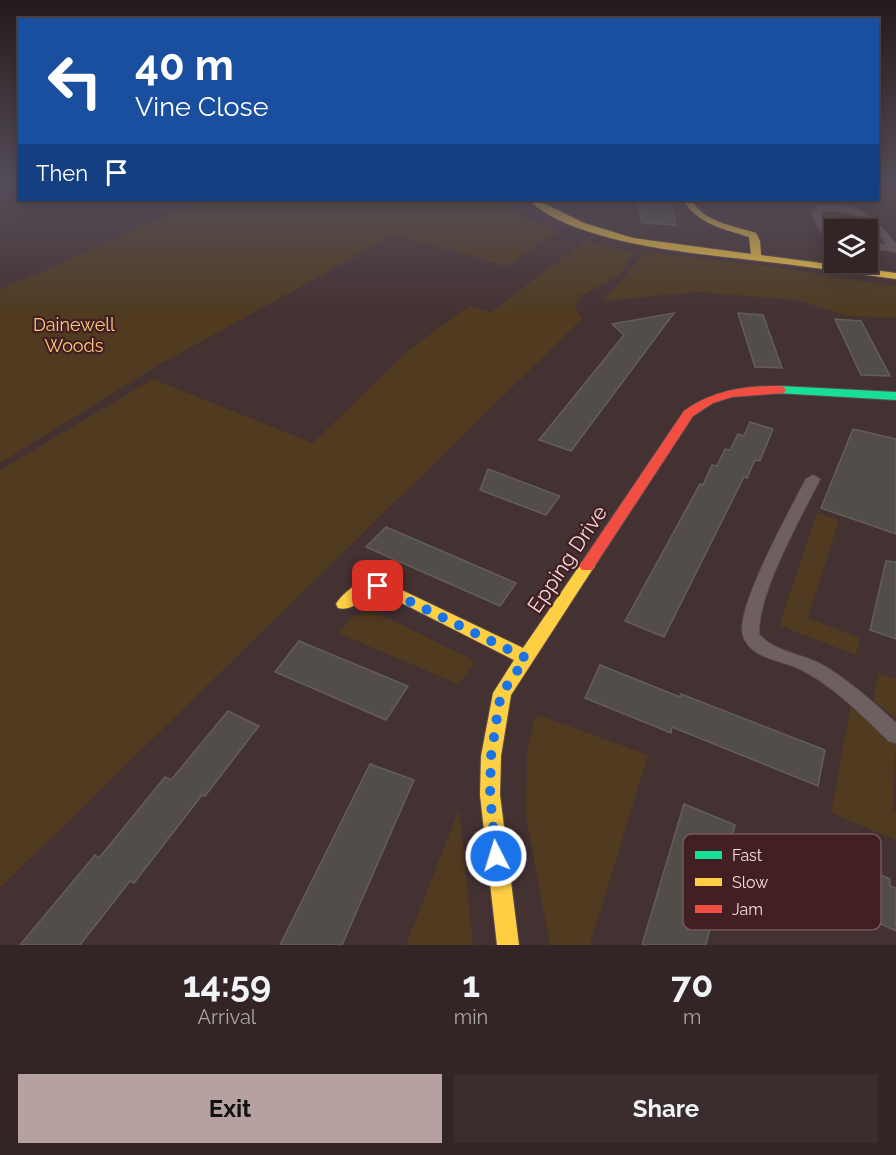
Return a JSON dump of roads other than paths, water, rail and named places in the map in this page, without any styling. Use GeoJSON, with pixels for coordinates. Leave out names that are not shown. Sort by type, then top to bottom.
{"type":"FeatureCollection","features":[{"type":"Feature","properties":{"kind":"street"},"geometry":{"type":"LineString","coordinates":[[587,227],[646,243],[896,276]]}},
{"type":"Feature","properties":{"kind":"street"},"geometry":{"type":"LineString","coordinates":[[726,227],[753,235],[756,242],[756,257]]}},
{"type":"Feature","properties":{"kind":"street","name":"Epping Drive"},"geometry":{"type":"LineString","coordinates":[[508,945],[491,805],[491,756],[502,693],[638,491],[676,429],[700,404],[712,398],[755,389],[896,396]]}},
{"type":"Feature","properties":{"kind":"street"},"geometry":{"type":"LineString","coordinates":[[344,604],[367,586],[387,589],[526,658]]}},
{"type":"Feature","properties":{"kind":"lane"},"geometry":{"type":"LineString","coordinates":[[878,229],[895,249]]}},
{"type":"Feature","properties":{"kind":"lane"},"geometry":{"type":"LineString","coordinates":[[878,247],[895,249]]}},
{"type":"Feature","properties":{"kind":"lane"},"geometry":{"type":"LineString","coordinates":[[813,479],[758,597],[749,628],[759,646],[798,660],[828,677],[896,735]]}},
{"type":"Feature","properties":{"kind":"park label","name":"Dainewell Woods"},"geometry":{"type":"Point","coordinates":[74,334]}}]}
